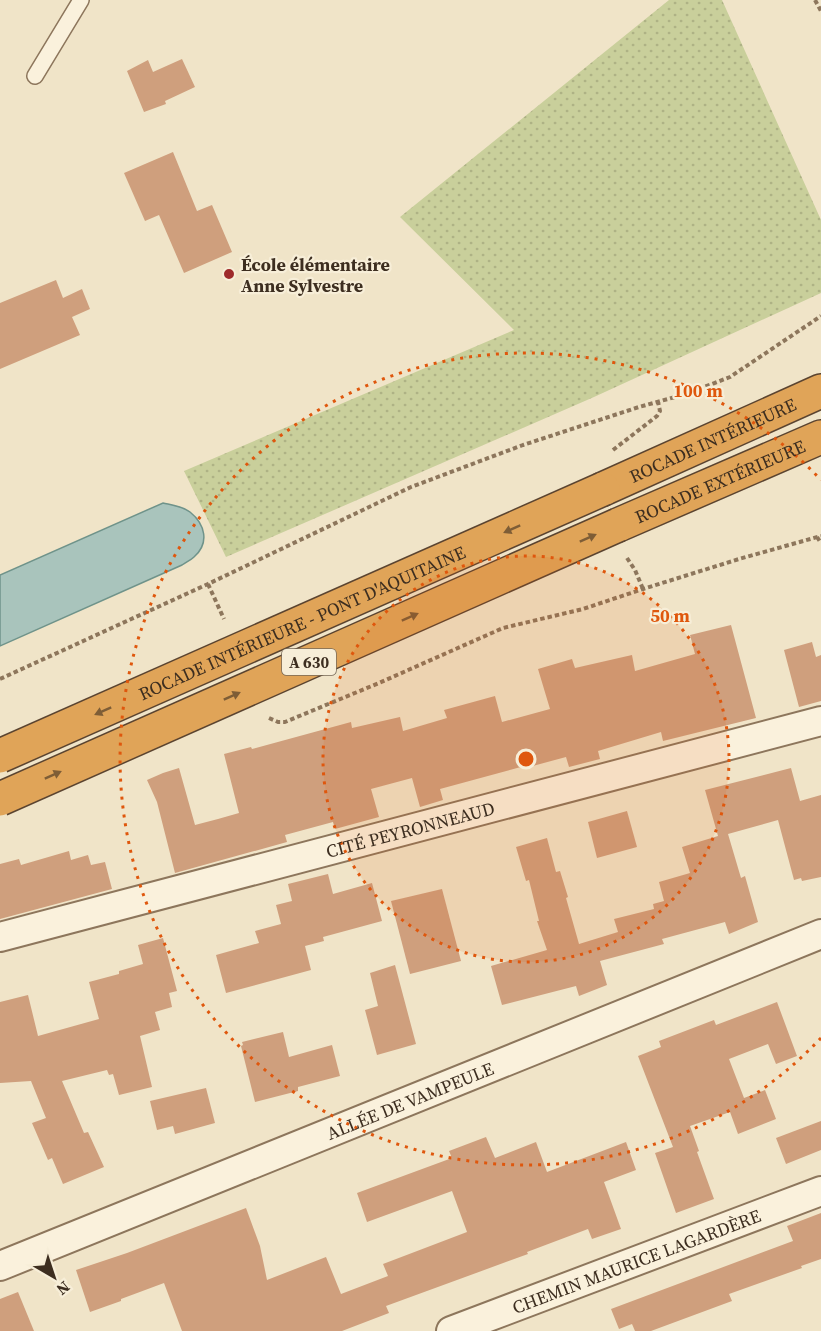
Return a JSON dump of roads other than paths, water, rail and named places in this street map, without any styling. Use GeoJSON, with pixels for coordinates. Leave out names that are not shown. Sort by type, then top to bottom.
{"type":"FeatureCollection","features":[{"type":"Feature","properties":{"kind":"highway","name":"ROCADE INTÉRIEURE"},"geometry":{"type":"LineString","coordinates":[[603,489],[821,391]]}},
{"type":"Feature","properties":{"kind":"highway","name":"ROCADE EXTÉRIEURE"},"geometry":{"type":"LineString","coordinates":[[0,799],[821,437]]}},
{"type":"Feature","properties":{"kind":"highway","name":"ROCADE INTÉRIEURE - PONT D'AQUITAINE"},"geometry":{"type":"LineString","coordinates":[[0,756],[603,489]]}},
{"type":"Feature","properties":{"kind":"street","name":"CITÉ PEYRONNEAUD"},"geometry":{"type":"LineString","coordinates":[[0,938],[821,721]]}},
{"type":"Feature","properties":{"kind":"street","name":"ALLÉE DE VAMPEULE"},"geometry":{"type":"LineString","coordinates":[[0,1266],[821,934]]}},
{"type":"Feature","properties":{"kind":"street","name":"CHEMIN MAURICE LAGARDÈRE"},"geometry":{"type":"LineString","coordinates":[[452,1331],[821,1191]]}},
{"type":"Feature","properties":{"kind":"lane"},"geometry":{"type":"LineString","coordinates":[[35,76],[81,0]]}},
{"type":"Feature","properties":{"kind":"water"},"geometry":{"type":"Polygon","coordinates":[[[163,503],[187,510],[199,522],[204,540],[199,552],[193,558],[182,565],[0,646],[0,575],[163,503]]]}},
{"type":"Feature","properties":{"kind":"place","name":"École élémentaire Anne Sylvestre"},"geometry":{"type":"Point","coordinates":[229,274]}}]}
